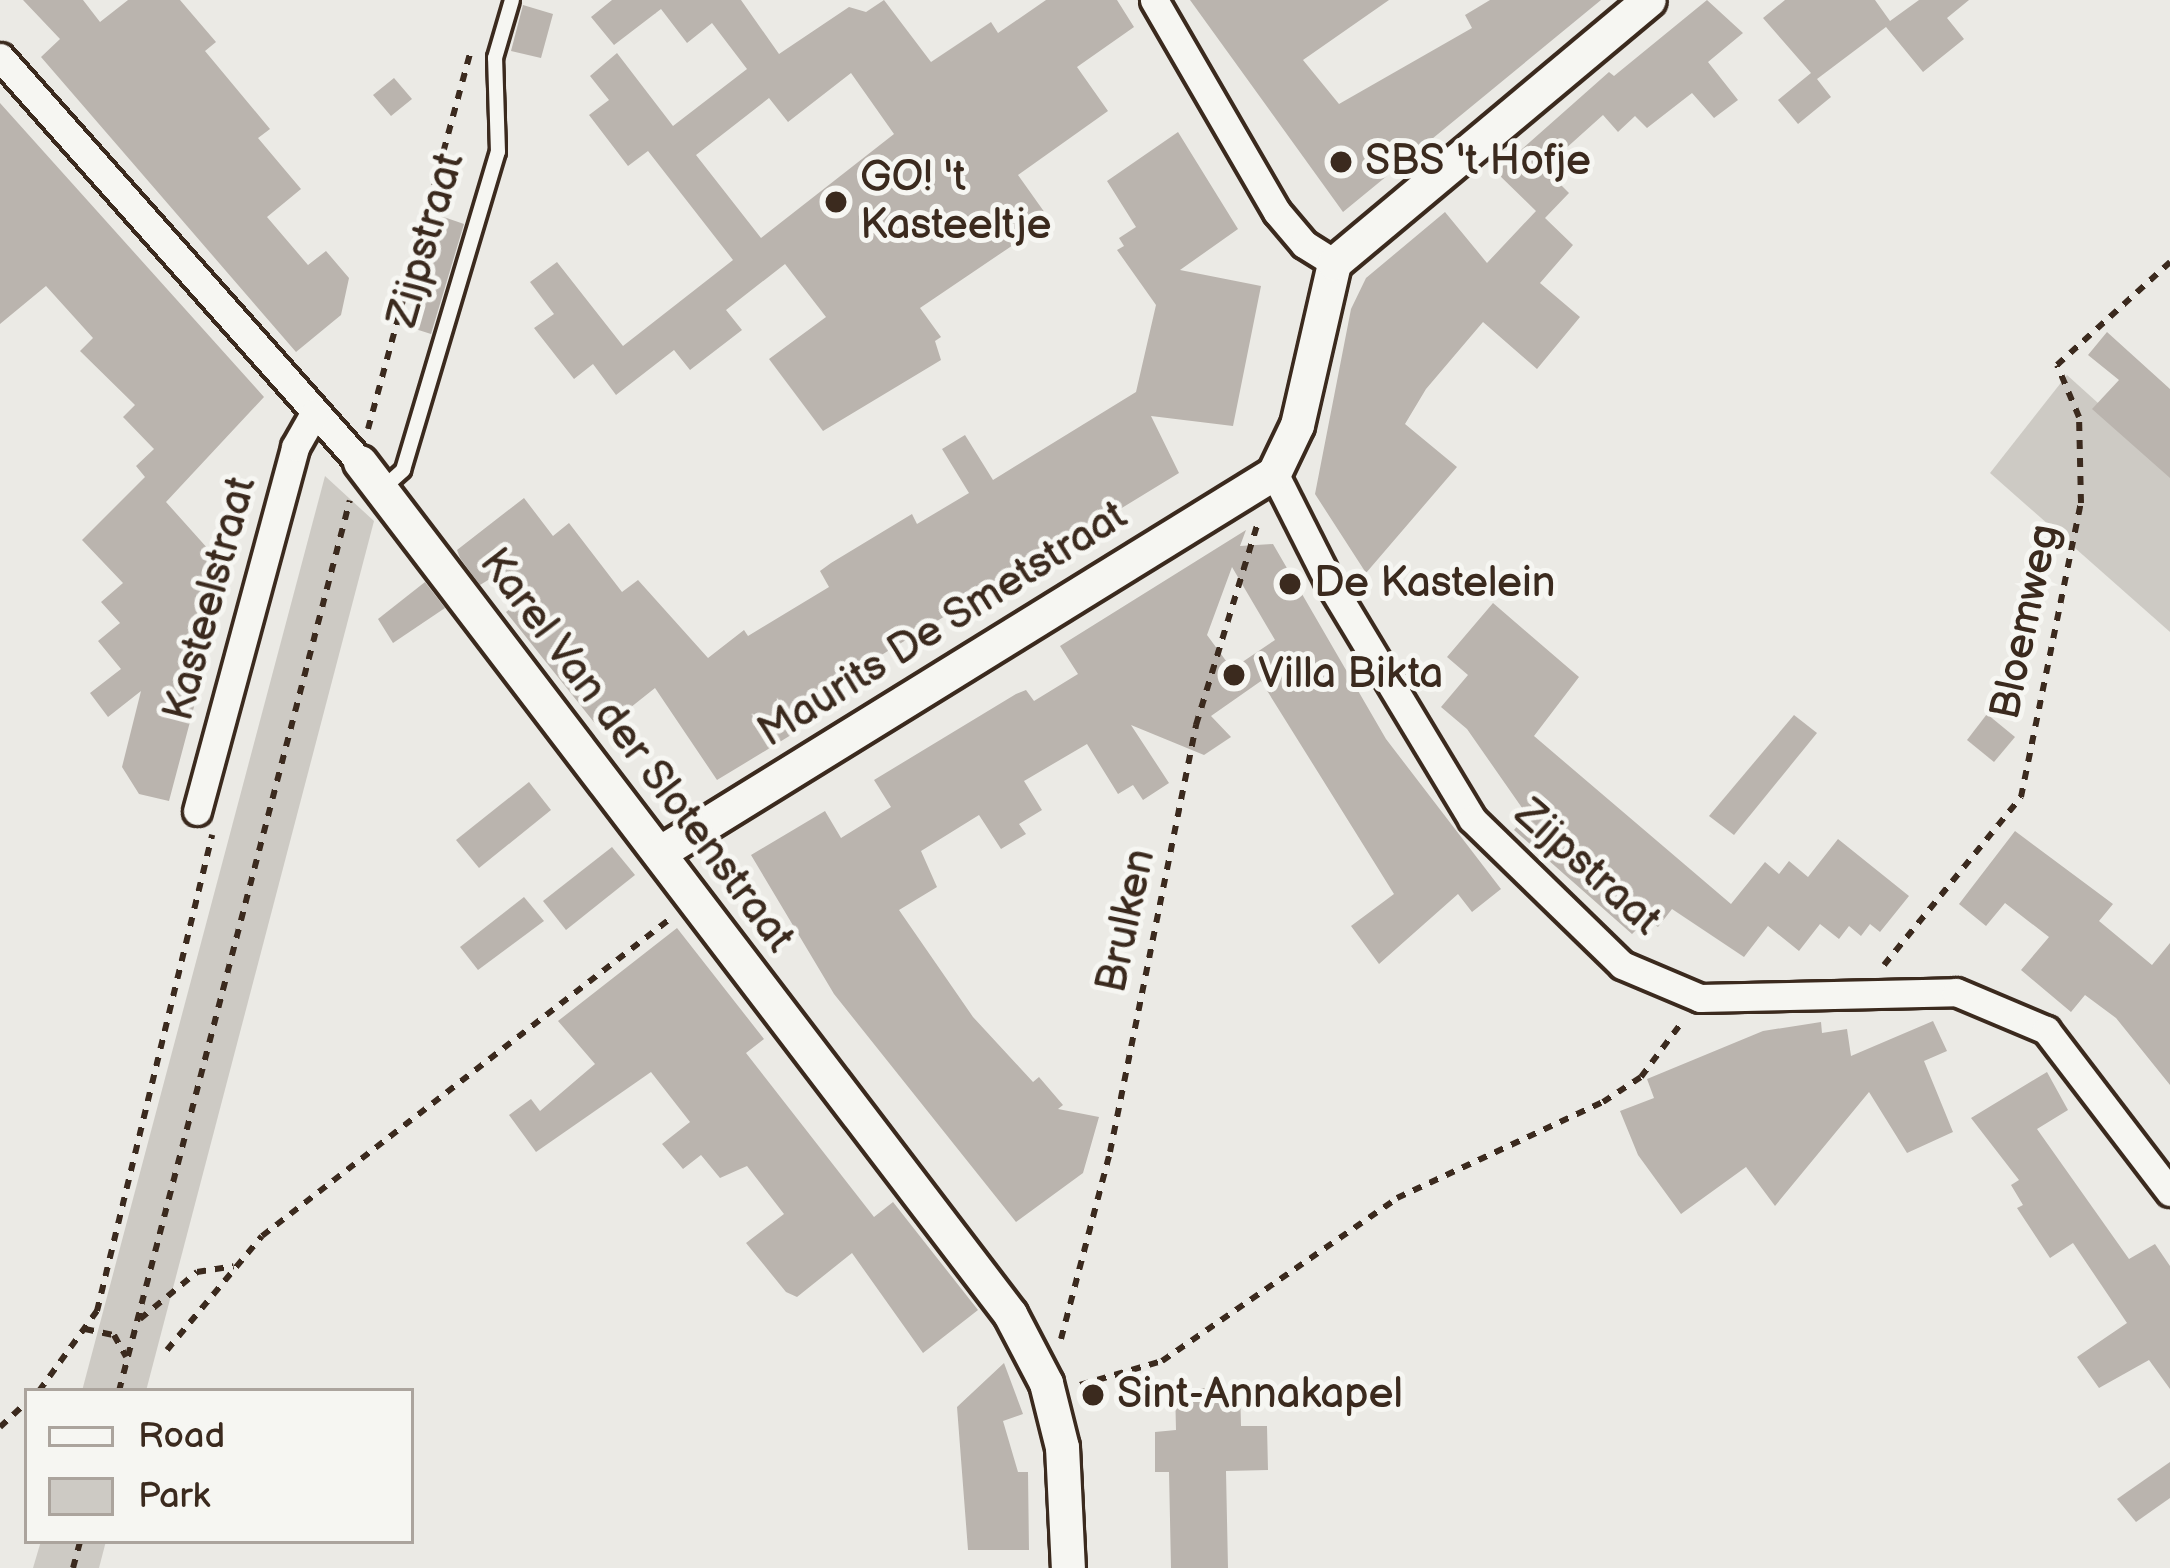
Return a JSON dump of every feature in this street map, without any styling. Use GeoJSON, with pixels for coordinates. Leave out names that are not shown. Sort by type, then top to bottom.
{"type":"FeatureCollection","features":[{"type":"Feature","properties":{"kind":"street"},"geometry":{"type":"LineString","coordinates":[[1154,0],[1277,212],[1304,244],[1334,263]]}},
{"type":"Feature","properties":{"kind":"street"},"geometry":{"type":"LineString","coordinates":[[1274,473],[1297,425],[1334,263],[1649,0]]}},
{"type":"Feature","properties":{"kind":"street","name":"Karel Van der Slotenstraat"},"geometry":{"type":"LineString","coordinates":[[0,57],[381,490],[1010,1314],[1048,1391],[1064,1466],[1068,1568]]}},
{"type":"Feature","properties":{"kind":"street","name":"Kasteelstraat"},"geometry":{"type":"LineString","coordinates":[[197,811],[295,447],[315,412]]}},
{"type":"Feature","properties":{"kind":"street","name":"Maurits De Smetstraat"},"geometry":{"type":"LineString","coordinates":[[659,853],[1274,473]]}},
{"type":"Feature","properties":{"kind":"street","name":"Zijpstraat"},"geometry":{"type":"LineString","coordinates":[[1274,473],[1328,580],[1472,819],[1622,965],[1700,998],[1956,992],[2046,1030],[2170,1192]]}},
{"type":"Feature","properties":{"kind":"lane","name":"Zijpstraat"},"geometry":{"type":"LineString","coordinates":[[381,490],[403,470],[498,152],[495,58],[512,0]]}},
{"type":"Feature","properties":{"kind":"path"},"geometry":{"type":"LineString","coordinates":[[120,1388],[472,46]]}},
{"type":"Feature","properties":{"kind":"path","name":"Bloemweg"},"geometry":{"type":"LineString","coordinates":[[1865,994],[2020,797],[2081,503],[2079,417],[2057,365],[2170,262]]}},
{"type":"Feature","properties":{"kind":"path","name":"Brulken"},"geometry":{"type":"LineString","coordinates":[[1048,1391],[1110,1152],[1201,706],[1274,473]]}},
{"type":"Feature","properties":{"kind":"path"},"geometry":{"type":"LineString","coordinates":[[41,1388],[97,1311],[214,838],[197,811]]}},
{"type":"Feature","properties":{"kind":"path"},"geometry":{"type":"LineString","coordinates":[[167,1350],[262,1236],[693,901]]}},
{"type":"Feature","properties":{"kind":"path"},"geometry":{"type":"LineString","coordinates":[[1048,1391],[1162,1361],[1397,1198],[1603,1102],[1641,1077],[1700,998]]}},
{"type":"Feature","properties":{"kind":"path"},"geometry":{"type":"LineString","coordinates":[[137,1322],[197,1272],[234,1266]]}},
{"type":"Feature","properties":{"kind":"path"},"geometry":{"type":"LineString","coordinates":[[85,1329],[114,1335],[127,1360]]}},
{"type":"Feature","properties":{"kind":"path"},"geometry":{"type":"LineString","coordinates":[[0,1427],[24,1405]]}},
{"type":"Feature","properties":{"kind":"green space"},"geometry":{"type":"Polygon","coordinates":[[[2067,375],[2170,468],[2170,632],[1990,473],[2067,375]]]}},
{"type":"Feature","properties":{"kind":"green space"},"geometry":{"type":"Polygon","coordinates":[[[325,476],[374,521],[147,1388],[83,1388],[325,476]]]}},
{"type":"Feature","properties":{"kind":"green space"},"geometry":{"type":"Polygon","coordinates":[[[40,1544],[105,1544],[99,1568],[33,1568],[40,1544]]]}},
{"type":"Feature","properties":{"kind":"building"},"geometry":{"type":"Polygon","coordinates":[[[23,0],[83,0],[100,22],[128,0],[180,0],[216,42],[205,51],[270,129],[258,138],[301,189],[267,217],[308,265],[326,251],[349,278],[341,315],[296,352],[41,57],[60,39],[23,0]]]}},
{"type":"Feature","properties":{"kind":"building"},"geometry":{"type":"Polygon","coordinates":[[[612,0],[741,0],[779,54],[849,7],[866,12],[884,0],[931,62],[991,22],[998,33],[1046,0],[1117,0],[1134,27],[1077,67],[1108,111],[1018,175],[1050,220],[920,308],[941,337],[935,341],[941,360],[823,431],[769,359],[826,317],[785,264],[726,310],[742,330],[690,370],[674,350],[616,395],[593,364],[574,379],[534,328],[554,314],[530,282],[557,262],[623,346],[733,260],[648,151],[628,166],[589,115],[609,100],[590,76],[617,53],[673,126],[747,69],[712,23],[687,43],[661,9],[614,45],[591,17],[612,0]],[[851,73],[788,122],[769,98],[696,155],[761,238],[894,134],[851,73]]]}},
{"type":"Feature","properties":{"kind":"building"},"geometry":{"type":"Polygon","coordinates":[[[1190,0],[1389,0],[1303,60],[1339,104],[1472,28],[1465,15],[1490,0],[1601,0],[1343,212],[1190,0]]]}},
{"type":"Feature","properties":{"kind":"building"},"geometry":{"type":"Polygon","coordinates":[[[1707,0],[1743,33],[1708,62],[1738,100],[1714,118],[1692,93],[1647,128],[1635,116],[1618,132],[1603,115],[1544,168],[1569,193],[1545,218],[1573,245],[1540,283],[1580,317],[1537,369],[1483,322],[1426,389],[1405,424],[1457,467],[1366,573],[1315,494],[1351,309],[1366,278],[1445,212],[1487,263],[1536,211],[1496,172],[1609,72],[1614,76],[1707,0]]]}},
{"type":"Feature","properties":{"kind":"building"},"geometry":{"type":"Polygon","coordinates":[[[1785,0],[1875,0],[1890,21],[1919,0],[1969,0],[1947,18],[1964,39],[1923,72],[1886,27],[1817,79],[1831,97],[1798,124],[1778,100],[1811,73],[1763,18],[1785,0]]]}},
{"type":"Feature","properties":{"kind":"building"},"geometry":{"type":"Polygon","coordinates":[[[523,5],[553,14],[541,58],[511,51],[523,5]]]}},
{"type":"Feature","properties":{"kind":"building"},"geometry":{"type":"Polygon","coordinates":[[[394,78],[412,99],[391,116],[373,95],[394,78]]]}},
{"type":"Feature","properties":{"kind":"building"},"geometry":{"type":"Polygon","coordinates":[[[0,103],[264,397],[166,502],[209,550],[234,556],[169,801],[139,794],[122,767],[141,691],[108,717],[90,693],[121,669],[98,641],[120,623],[101,602],[123,583],[82,540],[145,477],[136,466],[154,449],[123,417],[135,405],[80,351],[93,338],[46,286],[0,324],[0,103]]]}},
{"type":"Feature","properties":{"kind":"building"},"geometry":{"type":"Polygon","coordinates":[[[1178,132],[1238,229],[1180,270],[1261,286],[1233,426],[1151,416],[1179,473],[780,717],[791,735],[717,780],[655,688],[601,731],[506,612],[514,606],[493,577],[480,585],[460,558],[457,550],[524,498],[553,536],[569,523],[622,592],[638,580],[708,658],[744,630],[748,636],[829,587],[820,571],[831,563],[912,514],[917,524],[969,493],[942,449],[965,435],[993,480],[1136,392],[1156,305],[1117,250],[1124,246],[1119,238],[1136,227],[1107,181],[1178,132]]]}},
{"type":"Feature","properties":{"kind":"building"},"geometry":{"type":"Polygon","coordinates":[[[435,214],[464,224],[431,334],[406,326],[435,214]]]}},
{"type":"Feature","properties":{"kind":"building"},"geometry":{"type":"Polygon","coordinates":[[[2107,332],[2170,389],[2170,478],[2092,409],[2119,380],[2088,355],[2107,332]]]}},
{"type":"Feature","properties":{"kind":"building"},"geometry":{"type":"Polygon","coordinates":[[[1246,530],[1240,546],[1273,544],[1386,739],[1501,889],[1472,912],[1458,894],[1379,964],[1351,926],[1394,894],[1261,681],[1211,716],[1231,737],[1204,755],[1131,725],[1169,783],[1143,800],[1133,785],[1118,794],[1087,744],[1024,781],[1042,810],[1019,824],[1026,834],[1001,849],[979,815],[921,851],[937,887],[899,910],[973,1017],[1033,1082],[1039,1077],[1063,1105],[1058,1109],[1099,1117],[1083,1173],[1016,1222],[834,994],[751,855],[825,811],[841,838],[891,807],[874,780],[1016,694],[1026,690],[1034,701],[1078,674],[1060,646],[1246,530]],[[1232,567],[1207,635],[1232,669],[1275,640],[1232,567]]]}},
{"type":"Feature","properties":{"kind":"building"},"geometry":{"type":"Polygon","coordinates":[[[425,582],[445,608],[393,643],[378,619],[425,582]]]}},
{"type":"Feature","properties":{"kind":"building"},"geometry":{"type":"Polygon","coordinates":[[[1493,603],[1579,677],[1534,736],[1731,904],[1765,862],[1779,874],[1789,861],[1808,877],[1838,839],[1909,896],[1880,932],[1870,924],[1861,936],[1849,926],[1839,939],[1820,924],[1799,951],[1768,926],[1744,957],[1672,909],[1658,927],[1647,919],[1632,934],[1514,830],[1527,815],[1467,729],[1441,707],[1468,675],[1447,657],[1493,603]]]}},
{"type":"Feature","properties":{"kind":"building"},"geometry":{"type":"Polygon","coordinates":[[[1987,714],[2015,737],[1994,762],[1967,740],[1987,714]]]}},
{"type":"Feature","properties":{"kind":"building"},"geometry":{"type":"Polygon","coordinates":[[[1794,715],[1817,733],[1734,835],[1709,816],[1794,715]]]}},
{"type":"Feature","properties":{"kind":"building"},"geometry":{"type":"Polygon","coordinates":[[[529,782],[551,810],[479,868],[456,840],[529,782]]]}},
{"type":"Feature","properties":{"kind":"building"},"geometry":{"type":"Polygon","coordinates":[[[2015,831],[2113,904],[2099,921],[2152,965],[2170,943],[2170,1085],[2116,1018],[2085,995],[2071,1012],[2021,970],[2049,937],[2005,903],[1986,926],[1959,904],[2015,831]]]}},
{"type":"Feature","properties":{"kind":"building"},"geometry":{"type":"Polygon","coordinates":[[[612,847],[635,875],[566,930],[543,901],[612,847]]]}},
{"type":"Feature","properties":{"kind":"building"},"geometry":{"type":"Polygon","coordinates":[[[524,897],[544,921],[478,970],[460,947],[524,897]]]}},
{"type":"Feature","properties":{"kind":"building"},"geometry":{"type":"Polygon","coordinates":[[[677,928],[764,1039],[746,1053],[874,1217],[893,1202],[978,1310],[923,1353],[852,1253],[797,1297],[786,1292],[746,1243],[784,1214],[747,1166],[720,1178],[701,1155],[683,1169],[662,1144],[690,1122],[651,1072],[536,1152],[509,1115],[531,1099],[540,1111],[595,1064],[558,1021],[677,928]]]}},
{"type":"Feature","properties":{"kind":"building"},"geometry":{"type":"Polygon","coordinates":[[[1933,1021],[1947,1051],[1924,1061],[1953,1132],[1907,1153],[1869,1092],[1775,1206],[1746,1167],[1681,1214],[1638,1155],[1620,1111],[1654,1098],[1647,1079],[1763,1031],[1821,1022],[1822,1033],[1847,1029],[1851,1056],[1933,1021]]]}},
{"type":"Feature","properties":{"kind":"building"},"geometry":{"type":"Polygon","coordinates":[[[2047,1072],[2068,1110],[2037,1129],[2129,1259],[2155,1244],[2170,1266],[2170,1389],[2149,1360],[2099,1388],[2077,1357],[2127,1323],[2073,1243],[2050,1258],[2017,1208],[2023,1205],[2011,1185],[2019,1180],[1971,1118],[2047,1072]]]}},
{"type":"Feature","properties":{"kind":"building"},"geometry":{"type":"Polygon","coordinates":[[[1004,1363],[1023,1414],[1003,1421],[1018,1472],[1028,1472],[1029,1550],[968,1550],[957,1407],[1004,1363]]]}},
{"type":"Feature","properties":{"kind":"building"},"geometry":{"type":"Polygon","coordinates":[[[1240,1387],[1241,1426],[1267,1426],[1268,1470],[1226,1471],[1228,1568],[1171,1568],[1169,1472],[1155,1472],[1155,1432],[1176,1430],[1175,1389],[1240,1387]]]}},
{"type":"Feature","properties":{"kind":"building"},"geometry":{"type":"Polygon","coordinates":[[[2170,1462],[2170,1498],[2136,1522],[2117,1499],[2170,1462]]]}},
{"type":"Feature","properties":{"kind":"place","name":"SBS 't Hofje"},"geometry":{"type":"Point","coordinates":[1341,162]}},
{"type":"Feature","properties":{"kind":"place","name":"GO! 't Kasteeltje"},"geometry":{"type":"Point","coordinates":[836,202]}},
{"type":"Feature","properties":{"kind":"place","name":"De Kastelein"},"geometry":{"type":"Point","coordinates":[1290,584]}},
{"type":"Feature","properties":{"kind":"place","name":"Villa Bikta"},"geometry":{"type":"Point","coordinates":[1234,675]}},
{"type":"Feature","properties":{"kind":"place","name":"Sint-Annakapel"},"geometry":{"type":"Point","coordinates":[1093,1395]}}]}
